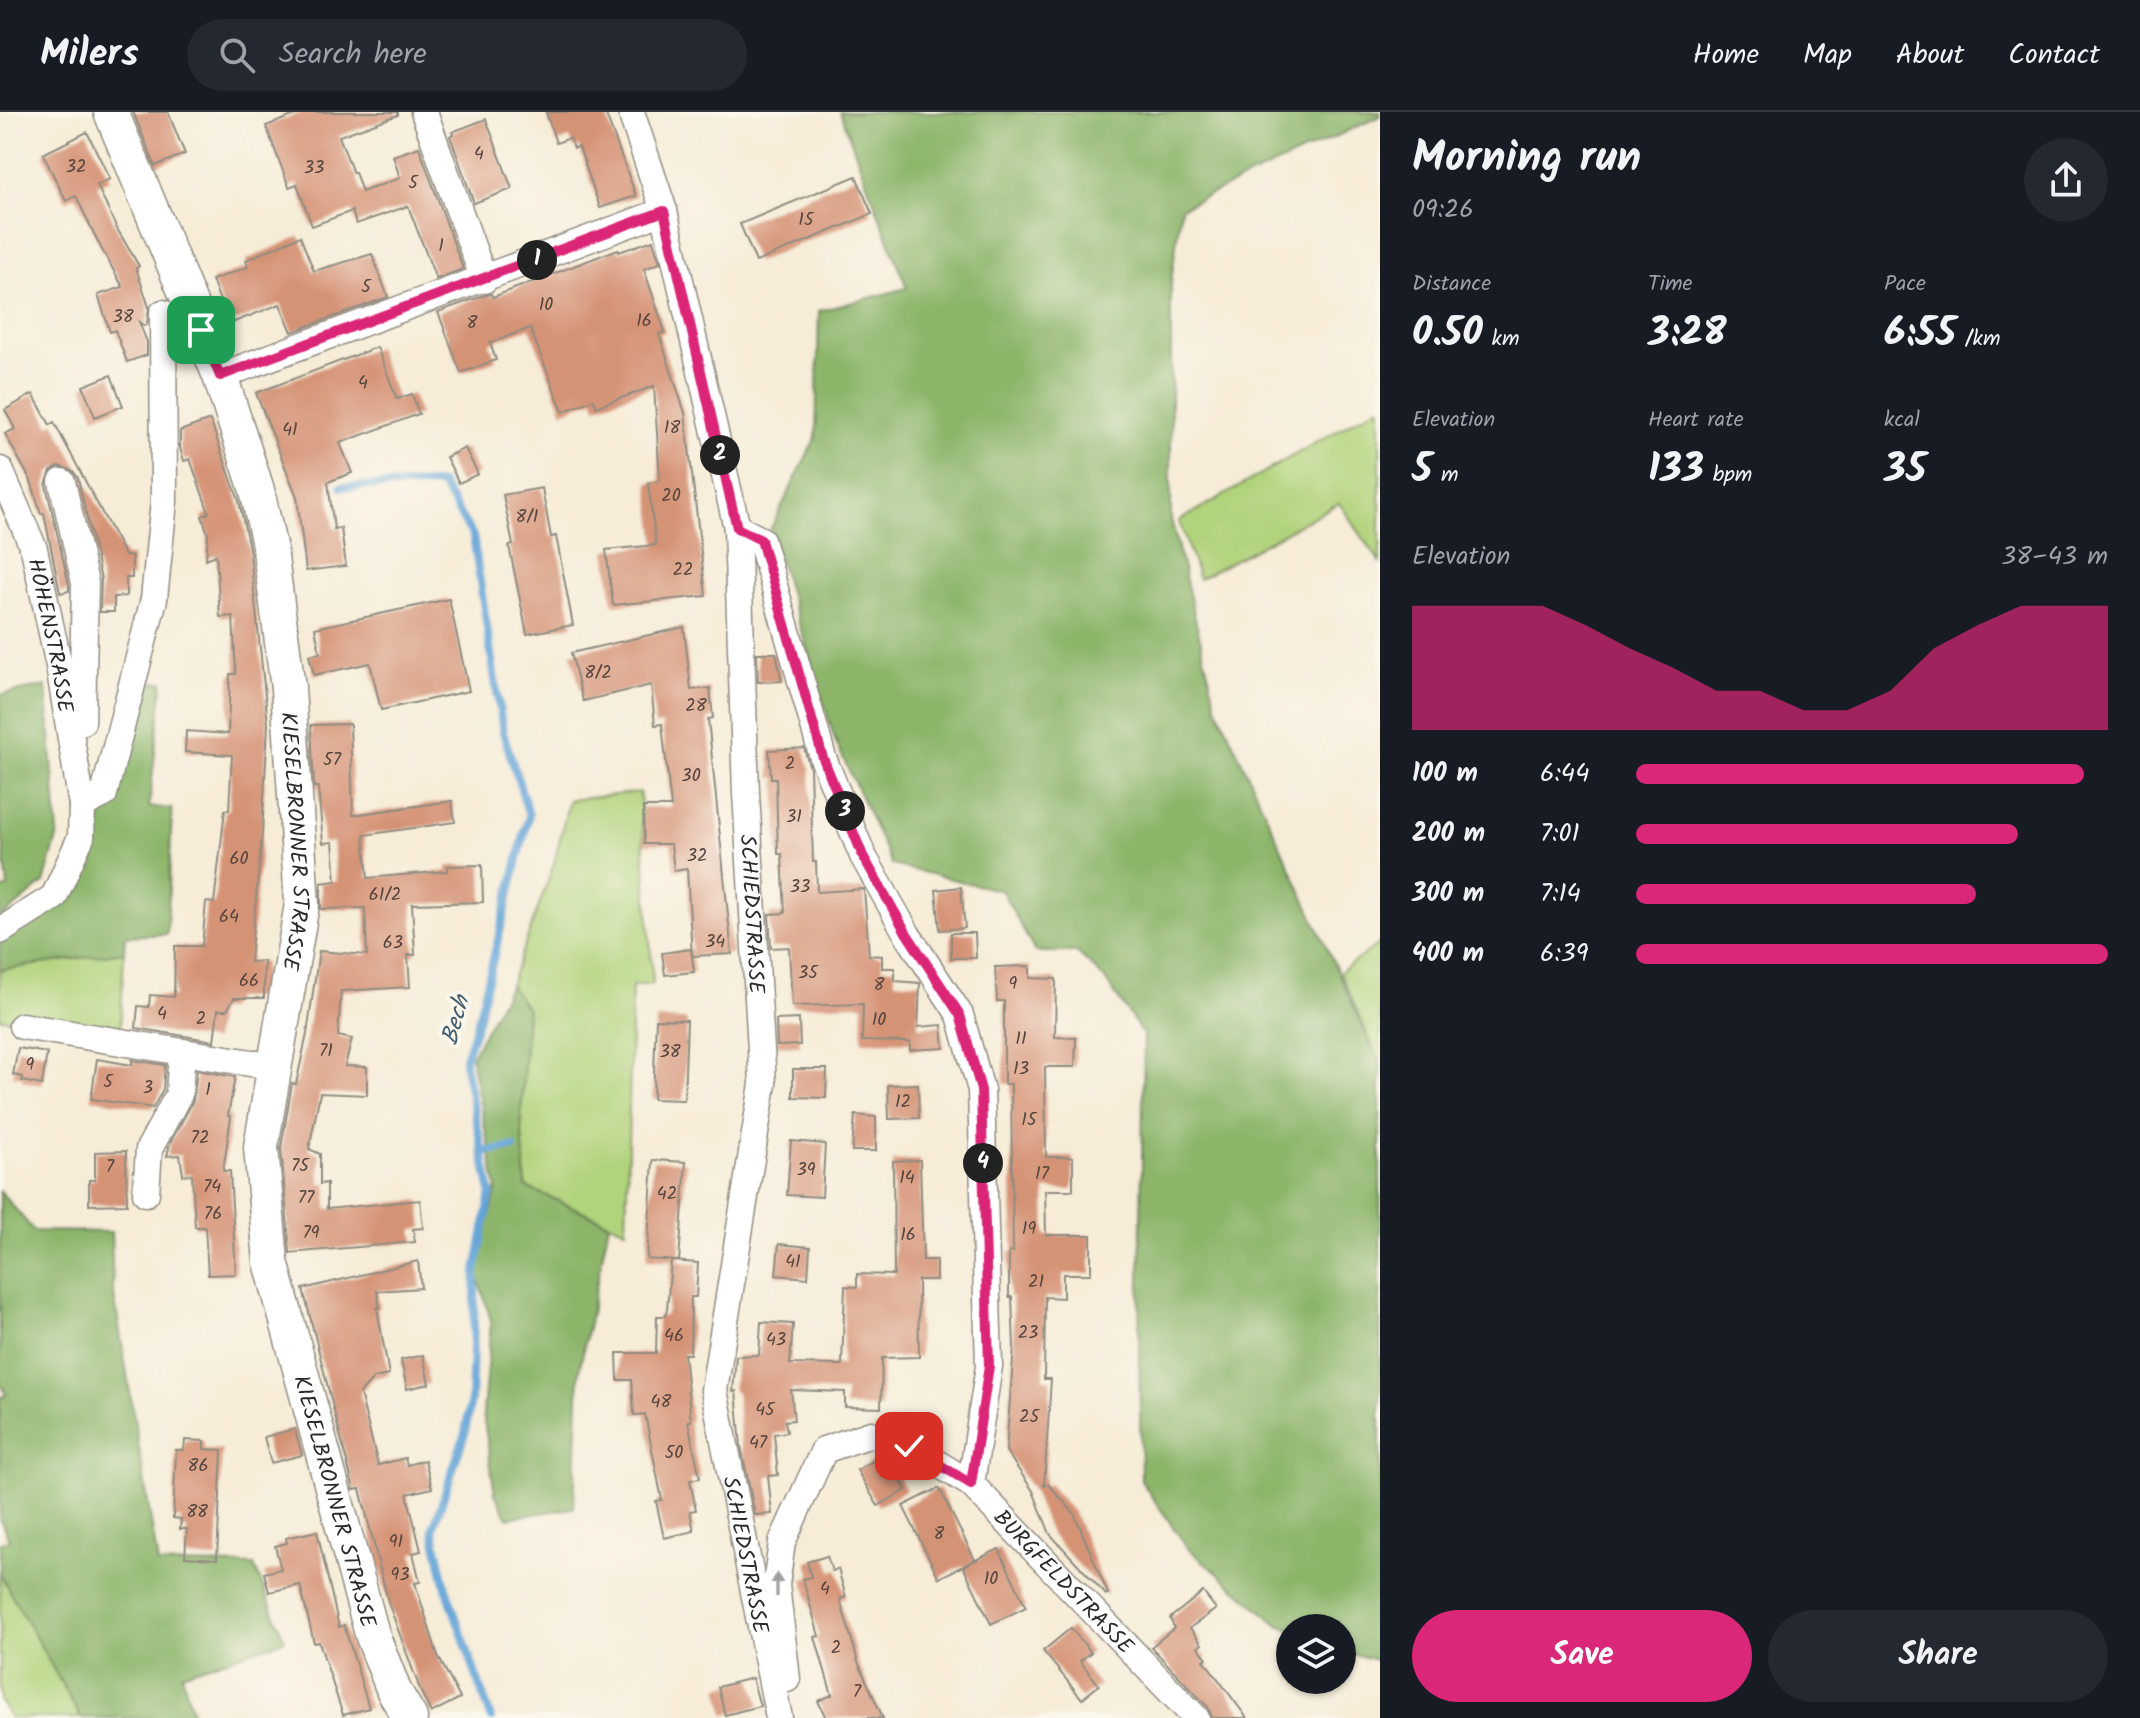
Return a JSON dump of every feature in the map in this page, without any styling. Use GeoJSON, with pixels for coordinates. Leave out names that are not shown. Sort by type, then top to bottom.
{"type":"FeatureCollection","features":[{"type":"Feature","properties":{"kind":"main road","name":"KIESELBRONNER STRASSE"},"geometry":{"type":"LineString","coordinates":[[111,112],[220,376],[257,490],[270,550],[288,688],[302,904],[261,1147],[271,1262],[372,1634],[394,1691],[410,1718]]}},
{"type":"Feature","properties":{"kind":"street"},"geometry":{"type":"LineString","coordinates":[[424,112],[484,280]]}},
{"type":"Feature","properties":{"kind":"street","name":"SCHIEDSTRASSE"},"geometry":{"type":"LineString","coordinates":[[631,112],[664,211],[737,528],[746,793],[763,1084],[714,1390],[781,1718]]}},
{"type":"Feature","properties":{"kind":"street"},"geometry":{"type":"LineString","coordinates":[[220,376],[664,211]]}},
{"type":"Feature","properties":{"kind":"street"},"geometry":{"type":"LineString","coordinates":[[82,805],[104,794],[154,599],[164,501],[163,313]]}},
{"type":"Feature","properties":{"kind":"street","name":"HÖHENSTRASSE"},"geometry":{"type":"LineString","coordinates":[[0,470],[34,549],[82,805],[81,837],[54,897],[0,931]]}},
{"type":"Feature","properties":{"kind":"street"},"geometry":{"type":"LineString","coordinates":[[62,482],[85,583],[82,722],[69,723]]}},
{"type":"Feature","properties":{"kind":"street"},"geometry":{"type":"LineString","coordinates":[[737,528],[761,540],[823,758],[863,856],[907,934],[960,1015],[981,1090],[989,1366],[971,1484]]}},
{"type":"Feature","properties":{"kind":"street"},"geometry":{"type":"LineString","coordinates":[[22,1026],[276,1067]]}},
{"type":"Feature","properties":{"kind":"street"},"geometry":{"type":"LineString","coordinates":[[146,1193],[149,1149],[179,1094],[182,1052]]}},
{"type":"Feature","properties":{"kind":"street","name":"BURGFELDSTRASSE"},"geometry":{"type":"LineString","coordinates":[[781,1718],[788,1689],[776,1585],[782,1542],[824,1450],[871,1434],[909,1446],[971,1484],[1196,1718]]}},
{"type":"Feature","properties":{"kind":"green space"},"geometry":{"type":"Polygon","coordinates":[[[840,112],[1380,112],[1380,116],[1181,208],[1171,282],[1171,519],[1216,705],[1380,1064],[1380,1661],[1356,1655],[1356,1614],[1276,1614],[1276,1623],[1188,1548],[1141,1481],[1139,1343],[1144,1036],[1104,978],[1077,952],[1035,952],[1002,891],[892,865],[835,740],[770,530],[816,437],[819,311],[907,288],[840,112]]]}},
{"type":"Feature","properties":{"kind":"green space"},"geometry":{"type":"Polygon","coordinates":[[[1380,406],[1380,562],[1339,503],[1199,579],[1179,521],[1380,406]]]}},
{"type":"Feature","properties":{"kind":"green space"},"geometry":{"type":"Polygon","coordinates":[[[163,682],[149,807],[172,809],[167,934],[125,936],[124,952],[0,970],[0,943],[56,906],[94,842],[143,683],[163,682]]]}},
{"type":"Feature","properties":{"kind":"green space"},"geometry":{"type":"Polygon","coordinates":[[[46,686],[58,834],[44,883],[0,919],[0,889],[8,888],[0,815],[0,695],[46,686]]]}},
{"type":"Feature","properties":{"kind":"green space"},"geometry":{"type":"Polygon","coordinates":[[[640,792],[653,984],[632,986],[626,1230],[526,1187],[521,1118],[527,1010],[510,985],[554,864],[569,800],[640,792]]]}},
{"type":"Feature","properties":{"kind":"green space"},"geometry":{"type":"Polygon","coordinates":[[[1380,943],[1380,1064],[1340,972],[1380,943]]]}},
{"type":"Feature","properties":{"kind":"green space"},"geometry":{"type":"Polygon","coordinates":[[[124,952],[120,1036],[0,1018],[0,970],[124,952]]]}},
{"type":"Feature","properties":{"kind":"green space"},"geometry":{"type":"Polygon","coordinates":[[[510,985],[527,1009],[521,1118],[526,1187],[609,1223],[579,1372],[574,1508],[508,1518],[495,1494],[483,1413],[491,1320],[476,1271],[497,1188],[471,1057],[510,985]]]}},
{"type":"Feature","properties":{"kind":"green space"},"geometry":{"type":"Polygon","coordinates":[[[0,1191],[34,1231],[111,1232],[113,1289],[158,1564],[254,1565],[285,1640],[182,1674],[194,1718],[81,1718],[0,1574],[0,1543],[9,1540],[0,1519],[0,1398],[6,1395],[0,1380],[0,1191]]]}},
{"type":"Feature","properties":{"kind":"green space"},"geometry":{"type":"Polygon","coordinates":[[[0,1574],[81,1718],[10,1718],[0,1701],[0,1574]]]}},
{"type":"Feature","properties":{"kind":"building"},"geometry":{"type":"Polygon","coordinates":[[[133,112],[168,112],[185,154],[155,166],[133,112]]]}},
{"type":"Feature","properties":{"kind":"building"},"geometry":{"type":"Polygon","coordinates":[[[303,112],[398,112],[398,115],[339,136],[353,173],[362,192],[400,178],[393,156],[419,147],[463,269],[436,279],[408,206],[356,224],[352,211],[312,226],[297,184],[289,187],[266,126],[303,112]]]}},
{"type":"Feature","properties":{"kind":"building"},"geometry":{"type":"Polygon","coordinates":[[[546,112],[605,112],[636,196],[600,208],[579,147],[574,148],[570,138],[556,143],[546,112]]]}},
{"type":"Feature","properties":{"kind":"building"},"geometry":{"type":"Polygon","coordinates":[[[486,119],[512,189],[474,203],[450,136],[452,132],[486,119]]]}},
{"type":"Feature","properties":{"kind":"building"},"geometry":{"type":"Polygon","coordinates":[[[87,132],[110,179],[97,185],[116,227],[139,266],[136,268],[149,307],[147,324],[144,326],[139,322],[147,342],[147,355],[127,362],[115,330],[110,332],[98,295],[123,287],[76,196],[66,201],[43,154],[87,132]]]}},
{"type":"Feature","properties":{"kind":"building"},"geometry":{"type":"Polygon","coordinates":[[[856,176],[872,214],[756,262],[740,224],[856,176]]]}},
{"type":"Feature","properties":{"kind":"building"},"geometry":{"type":"Polygon","coordinates":[[[300,236],[314,271],[372,254],[388,297],[292,332],[280,304],[229,324],[212,280],[248,267],[246,260],[300,236]]]}},
{"type":"Feature","properties":{"kind":"building"},"geometry":{"type":"Polygon","coordinates":[[[653,240],[660,263],[644,269],[665,332],[659,334],[685,413],[706,596],[613,605],[606,550],[656,545],[648,483],[660,481],[654,386],[596,407],[594,399],[563,412],[530,328],[490,343],[496,360],[461,373],[438,312],[482,296],[491,294],[493,297],[618,249],[619,252],[653,240]]]}},
{"type":"Feature","properties":{"kind":"building"},"geometry":{"type":"Polygon","coordinates":[[[377,347],[397,399],[412,394],[419,414],[340,443],[352,473],[328,482],[334,529],[341,528],[346,566],[306,571],[297,497],[256,393],[377,347]]]}},
{"type":"Feature","properties":{"kind":"building"},"geometry":{"type":"Polygon","coordinates":[[[111,375],[123,406],[95,417],[83,386],[111,375]]]}},
{"type":"Feature","properties":{"kind":"building"},"geometry":{"type":"Polygon","coordinates":[[[33,394],[50,425],[54,422],[125,556],[132,556],[132,578],[126,578],[126,596],[114,597],[114,612],[100,612],[101,579],[78,478],[73,471],[59,466],[51,471],[46,485],[69,585],[69,591],[60,593],[44,513],[41,514],[31,481],[5,434],[15,429],[5,410],[33,394]]]}},
{"type":"Feature","properties":{"kind":"building"},"geometry":{"type":"Polygon","coordinates":[[[210,420],[239,501],[250,553],[268,724],[250,962],[264,961],[264,998],[234,998],[227,1010],[218,1010],[214,1041],[136,1028],[138,1006],[149,1007],[150,995],[174,997],[175,946],[202,946],[206,902],[214,903],[225,810],[229,810],[232,755],[185,752],[186,731],[228,734],[230,674],[236,674],[233,616],[220,617],[216,555],[206,559],[208,534],[202,516],[209,513],[190,459],[184,461],[180,448],[180,431],[210,420]]]}},
{"type":"Feature","properties":{"kind":"building"},"geometry":{"type":"Polygon","coordinates":[[[465,448],[478,474],[459,483],[446,457],[465,448]]]}},
{"type":"Feature","properties":{"kind":"building"},"geometry":{"type":"Polygon","coordinates":[[[542,488],[551,537],[556,536],[573,625],[527,634],[509,546],[513,545],[503,495],[542,488]]]}},
{"type":"Feature","properties":{"kind":"building"},"geometry":{"type":"Polygon","coordinates":[[[449,599],[469,691],[381,710],[370,663],[314,675],[309,655],[320,653],[315,628],[449,599]]]}},
{"type":"Feature","properties":{"kind":"building"},"geometry":{"type":"Polygon","coordinates":[[[684,627],[691,690],[710,688],[713,718],[708,719],[732,954],[692,956],[687,869],[674,871],[671,844],[644,844],[643,807],[671,807],[662,724],[655,725],[651,685],[583,701],[571,653],[684,627]]]}},
{"type":"Feature","properties":{"kind":"building"},"geometry":{"type":"Polygon","coordinates":[[[757,653],[776,653],[782,681],[758,682],[757,653]]]}},
{"type":"Feature","properties":{"kind":"building"},"geometry":{"type":"Polygon","coordinates":[[[350,724],[353,815],[452,801],[455,822],[364,835],[368,878],[447,871],[447,866],[482,865],[483,902],[412,904],[415,955],[408,955],[410,987],[341,991],[338,1036],[352,1039],[345,1066],[367,1067],[367,1095],[320,1093],[309,1149],[320,1154],[320,1184],[327,1183],[327,1209],[420,1200],[423,1228],[413,1229],[415,1242],[290,1253],[281,1148],[292,1083],[296,1084],[307,1034],[319,951],[367,955],[365,908],[321,909],[321,883],[336,881],[333,842],[323,843],[318,787],[314,787],[311,725],[350,724]]]}},
{"type":"Feature","properties":{"kind":"building"},"geometry":{"type":"Polygon","coordinates":[[[804,748],[810,768],[817,892],[864,889],[869,955],[882,956],[882,968],[895,968],[895,981],[920,983],[918,1027],[942,1025],[944,1048],[910,1050],[910,1042],[862,1041],[863,1004],[792,1006],[789,947],[771,948],[769,914],[785,913],[782,854],[778,854],[776,778],[771,778],[769,750],[804,748]]]}},
{"type":"Feature","properties":{"kind":"building"},"geometry":{"type":"Polygon","coordinates":[[[961,887],[965,928],[940,930],[936,890],[961,887]]]}},
{"type":"Feature","properties":{"kind":"building"},"geometry":{"type":"Polygon","coordinates":[[[951,933],[975,933],[976,958],[951,958],[951,933]]]}},
{"type":"Feature","properties":{"kind":"building"},"geometry":{"type":"Polygon","coordinates":[[[691,949],[694,972],[665,975],[662,953],[691,949]]]}},
{"type":"Feature","properties":{"kind":"building"},"geometry":{"type":"Polygon","coordinates":[[[1030,966],[1030,978],[1056,979],[1055,1037],[1076,1038],[1075,1067],[1045,1067],[1046,1157],[1073,1157],[1073,1190],[1045,1190],[1046,1235],[1091,1235],[1091,1274],[1063,1274],[1063,1298],[1045,1297],[1044,1379],[1051,1379],[1044,1486],[1048,1484],[1074,1513],[1106,1595],[1050,1534],[1033,1491],[1006,1451],[1014,1347],[1012,1297],[1009,1297],[1009,1252],[1013,1252],[1011,1084],[1004,1084],[1004,1001],[997,1001],[995,967],[1030,966]]]}},
{"type":"Feature","properties":{"kind":"building"},"geometry":{"type":"Polygon","coordinates":[[[656,1019],[687,1020],[684,1100],[653,1099],[656,1019]]]}},
{"type":"Feature","properties":{"kind":"building"},"geometry":{"type":"Polygon","coordinates":[[[799,1019],[800,1045],[777,1046],[776,1020],[799,1019]]]}},
{"type":"Feature","properties":{"kind":"building"},"geometry":{"type":"Polygon","coordinates":[[[18,1048],[47,1053],[42,1085],[22,1081],[23,1077],[13,1075],[18,1048]]]}},
{"type":"Feature","properties":{"kind":"building"},"geometry":{"type":"Polygon","coordinates":[[[97,1059],[132,1065],[132,1060],[165,1065],[163,1089],[153,1108],[91,1099],[97,1059]]]}},
{"type":"Feature","properties":{"kind":"building"},"geometry":{"type":"Polygon","coordinates":[[[793,1069],[827,1069],[826,1098],[793,1097],[793,1069]]]}},
{"type":"Feature","properties":{"kind":"building"},"geometry":{"type":"Polygon","coordinates":[[[197,1070],[235,1077],[223,1171],[230,1171],[236,1274],[208,1275],[205,1227],[195,1227],[192,1174],[183,1175],[180,1155],[167,1156],[170,1143],[193,1101],[197,1070]]]}},
{"type":"Feature","properties":{"kind":"building"},"geometry":{"type":"Polygon","coordinates":[[[918,1084],[919,1118],[889,1119],[888,1085],[918,1084]]]}},
{"type":"Feature","properties":{"kind":"building"},"geometry":{"type":"Polygon","coordinates":[[[855,1115],[876,1117],[876,1151],[852,1151],[855,1115]]]}},
{"type":"Feature","properties":{"kind":"building"},"geometry":{"type":"Polygon","coordinates":[[[791,1141],[825,1144],[822,1197],[787,1195],[791,1141]]]}},
{"type":"Feature","properties":{"kind":"building"},"geometry":{"type":"Polygon","coordinates":[[[126,1151],[127,1204],[89,1205],[89,1180],[95,1180],[95,1152],[126,1151]]]}},
{"type":"Feature","properties":{"kind":"building"},"geometry":{"type":"Polygon","coordinates":[[[653,1160],[686,1162],[679,1261],[647,1259],[653,1160]]]}},
{"type":"Feature","properties":{"kind":"building"},"geometry":{"type":"Polygon","coordinates":[[[920,1160],[923,1260],[936,1260],[936,1280],[918,1280],[919,1357],[882,1358],[881,1408],[845,1407],[845,1392],[791,1390],[794,1420],[785,1421],[787,1432],[774,1434],[778,1475],[768,1476],[772,1514],[755,1515],[741,1446],[736,1391],[733,1392],[736,1356],[759,1355],[761,1322],[793,1324],[790,1364],[842,1365],[845,1286],[857,1287],[857,1274],[894,1275],[893,1161],[920,1160]]]}},
{"type":"Feature","properties":{"kind":"building"},"geometry":{"type":"Polygon","coordinates":[[[779,1244],[810,1247],[808,1278],[776,1275],[779,1244]]]}},
{"type":"Feature","properties":{"kind":"building"},"geometry":{"type":"Polygon","coordinates":[[[418,1261],[421,1288],[377,1291],[380,1308],[377,1308],[389,1375],[374,1378],[360,1393],[378,1465],[405,1458],[407,1465],[425,1460],[432,1488],[407,1494],[421,1551],[413,1553],[420,1582],[415,1583],[438,1656],[460,1698],[431,1713],[389,1605],[360,1489],[354,1490],[303,1289],[418,1261]]]}},
{"type":"Feature","properties":{"kind":"building"},"geometry":{"type":"Polygon","coordinates":[[[671,1261],[698,1263],[696,1297],[691,1297],[690,1354],[684,1354],[691,1421],[688,1421],[700,1478],[690,1480],[696,1510],[690,1511],[694,1531],[664,1538],[656,1501],[662,1500],[645,1414],[634,1415],[632,1380],[618,1380],[617,1353],[656,1353],[657,1316],[665,1316],[667,1310],[671,1261]]]}},
{"type":"Feature","properties":{"kind":"building"},"geometry":{"type":"Polygon","coordinates":[[[423,1355],[429,1384],[407,1389],[401,1360],[423,1355]]]}},
{"type":"Feature","properties":{"kind":"building"},"geometry":{"type":"Polygon","coordinates":[[[295,1429],[302,1455],[271,1463],[264,1437],[295,1429]]]}},
{"type":"Feature","properties":{"kind":"building"},"geometry":{"type":"Polygon","coordinates":[[[185,1440],[204,1441],[204,1449],[222,1450],[217,1559],[185,1557],[187,1529],[180,1529],[181,1519],[173,1518],[176,1450],[184,1450],[185,1440]]]}},
{"type":"Feature","properties":{"kind":"building"},"geometry":{"type":"Polygon","coordinates":[[[883,1455],[887,1456],[906,1490],[878,1506],[857,1470],[883,1455]]]}},
{"type":"Feature","properties":{"kind":"building"},"geometry":{"type":"Polygon","coordinates":[[[939,1488],[975,1560],[939,1578],[903,1506],[939,1488]]]}},
{"type":"Feature","properties":{"kind":"building"},"geometry":{"type":"Polygon","coordinates":[[[317,1531],[339,1627],[344,1625],[369,1708],[343,1715],[319,1642],[314,1643],[300,1585],[269,1592],[264,1573],[281,1569],[275,1546],[287,1543],[286,1538],[317,1531]]]}},
{"type":"Feature","properties":{"kind":"building"},"geometry":{"type":"Polygon","coordinates":[[[999,1549],[1026,1607],[991,1624],[963,1566],[999,1549]]]}},
{"type":"Feature","properties":{"kind":"building"},"geometry":{"type":"Polygon","coordinates":[[[827,1556],[832,1571],[838,1569],[846,1597],[840,1599],[858,1662],[883,1718],[826,1718],[818,1701],[832,1695],[815,1637],[819,1636],[803,1579],[811,1577],[807,1562],[827,1556]]]}},
{"type":"Feature","properties":{"kind":"building"},"geometry":{"type":"Polygon","coordinates":[[[1203,1592],[1216,1609],[1190,1628],[1202,1644],[1198,1647],[1207,1658],[1204,1660],[1247,1718],[1212,1718],[1208,1707],[1151,1647],[1174,1628],[1170,1618],[1203,1592]]]}},
{"type":"Feature","properties":{"kind":"building"},"geometry":{"type":"Polygon","coordinates":[[[1071,1628],[1091,1652],[1080,1661],[1099,1685],[1082,1699],[1043,1651],[1071,1628]]]}},
{"type":"Feature","properties":{"kind":"building"},"geometry":{"type":"Polygon","coordinates":[[[752,1678],[760,1706],[725,1715],[718,1687],[752,1678]]]}},
{"type":"Feature","properties":{"kind":"waterway","name":"Bech"},"geometry":{"type":"LineString","coordinates":[[341,487],[441,484],[473,536],[503,732],[529,815],[478,1020],[464,1061],[491,1193],[476,1271],[471,1400],[465,1433],[433,1529],[446,1588],[491,1718]]}},
{"type":"Feature","properties":{"kind":"waterway"},"geometry":{"type":"LineString","coordinates":[[482,1152],[514,1147]]}},
{"type":"Feature","properties":{"kind":"route"},"geometry":{"type":"LineString","coordinates":[[201,330],[220,376],[664,211],[737,528],[761,540],[823,758],[863,856],[907,934],[960,1015],[981,1090],[989,1366],[971,1484],[909,1446]]}}]}
